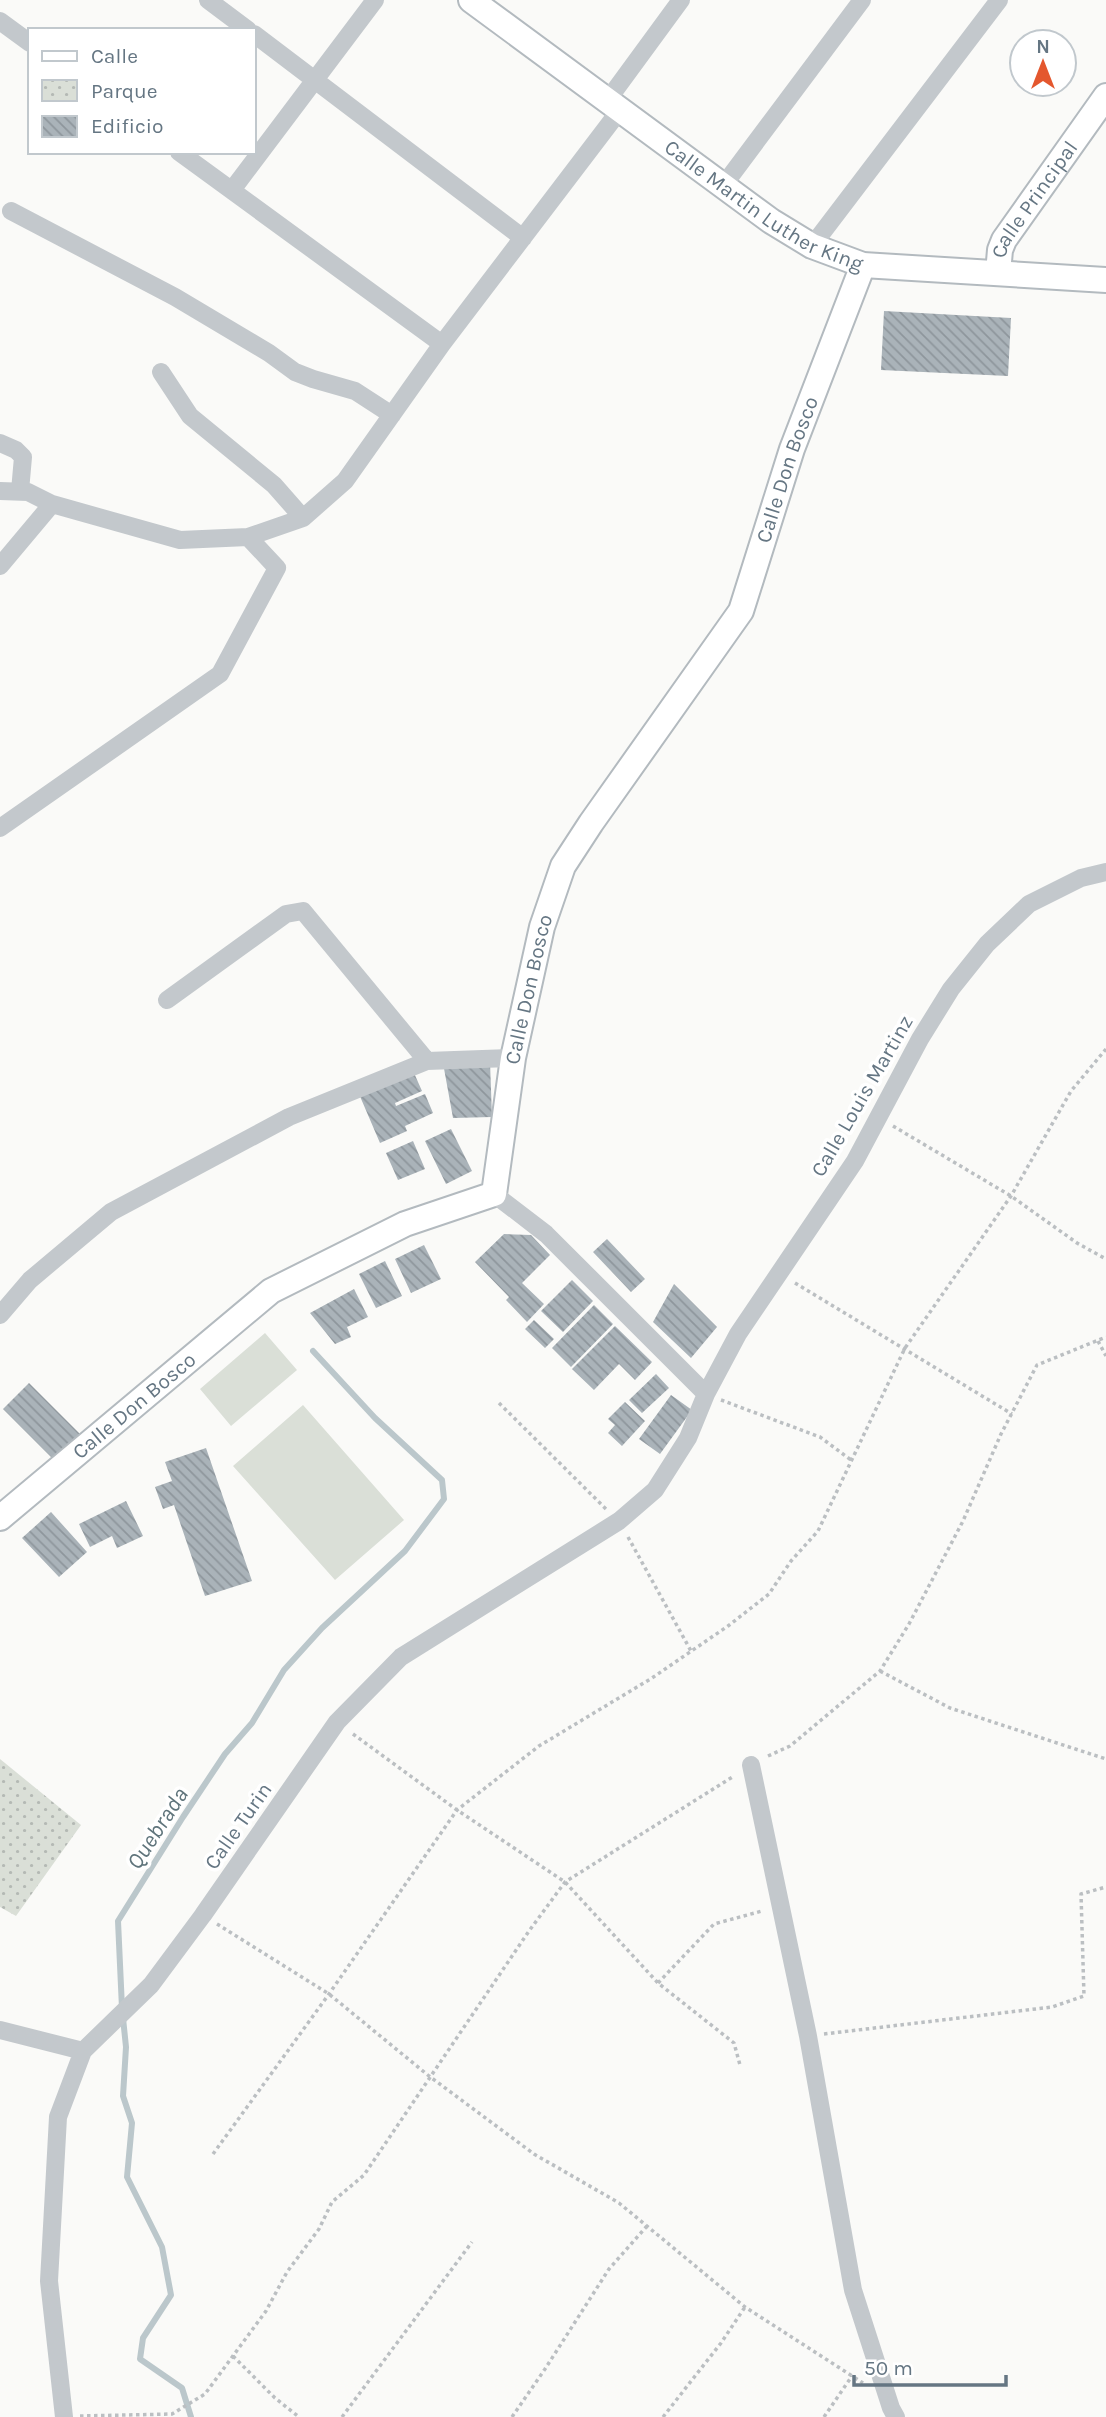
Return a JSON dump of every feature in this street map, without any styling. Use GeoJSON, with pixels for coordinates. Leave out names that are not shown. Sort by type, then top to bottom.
{"type":"FeatureCollection","features":[{"type":"Feature","properties":{"kind":"street"},"geometry":{"type":"LineString","coordinates":[[208,0],[245,28]]}},
{"type":"Feature","properties":{"kind":"street"},"geometry":{"type":"LineString","coordinates":[[232,190],[375,0]]}},
{"type":"Feature","properties":{"kind":"street","name":"Calle Martin Luther King"},"geometry":{"type":"LineString","coordinates":[[471,0],[771,221],[812,246],[863,265],[1106,280]]}},
{"type":"Feature","properties":{"kind":"street"},"geometry":{"type":"LineString","coordinates":[[0,491],[28,492],[52,504],[180,540],[248,537],[303,518],[345,481],[442,344],[523,238],[614,106],[681,0]]}},
{"type":"Feature","properties":{"kind":"street"},"geometry":{"type":"LineString","coordinates":[[723,186],[862,0]]}},
{"type":"Feature","properties":{"kind":"street"},"geometry":{"type":"LineString","coordinates":[[812,246],[999,0]]}},
{"type":"Feature","properties":{"kind":"street"},"geometry":{"type":"LineString","coordinates":[[0,21],[28,42]]}},
{"type":"Feature","properties":{"kind":"street"},"geometry":{"type":"LineString","coordinates":[[256,35],[523,238]]}},
{"type":"Feature","properties":{"kind":"street","name":"Calle Principal"},"geometry":{"type":"LineString","coordinates":[[998,273],[1000,250],[1004,240],[1106,96]]}},
{"type":"Feature","properties":{"kind":"street"},"geometry":{"type":"LineString","coordinates":[[182,154],[442,344]]}},
{"type":"Feature","properties":{"kind":"street"},"geometry":{"type":"LineString","coordinates":[[11,211],[175,297],[269,353],[295,372],[355,391],[392,415]]}},
{"type":"Feature","properties":{"kind":"street","name":"Calle Don Bosco"},"geometry":{"type":"LineString","coordinates":[[0,1518],[271,1291],[405,1224],[494,1194],[513,1058],[542,927],[563,866],[741,611],[792,449],[863,265]]}},
{"type":"Feature","properties":{"kind":"street"},"geometry":{"type":"LineString","coordinates":[[160,372],[190,416],[274,485],[303,518]]}},
{"type":"Feature","properties":{"kind":"street"},"geometry":{"type":"LineString","coordinates":[[0,443],[16,450],[23,457],[20,491]]}},
{"type":"Feature","properties":{"kind":"street"},"geometry":{"type":"LineString","coordinates":[[0,566],[52,504]]}},
{"type":"Feature","properties":{"kind":"street"},"geometry":{"type":"LineString","coordinates":[[0,828],[220,674],[277,568],[248,537]]}},
{"type":"Feature","properties":{"kind":"street","name":"Calle Louis Martinz"},"geometry":{"type":"LineString","coordinates":[[706,1394],[738,1334],[855,1161],[920,1039],[951,989],[987,944],[1029,904],[1081,878],[1106,872]]}},
{"type":"Feature","properties":{"kind":"street"},"geometry":{"type":"LineString","coordinates":[[167,1000],[286,914],[303,911],[427,1061]]}},
{"type":"Feature","properties":{"kind":"street"},"geometry":{"type":"LineString","coordinates":[[0,1315],[30,1280],[111,1212],[289,1117],[427,1061],[513,1058]]}},
{"type":"Feature","properties":{"kind":"street"},"geometry":{"type":"LineString","coordinates":[[494,1194],[546,1234],[706,1394]]}},
{"type":"Feature","properties":{"kind":"street","name":"Calle Turin"},"geometry":{"type":"LineString","coordinates":[[64,2417],[49,2281],[58,2117],[83,2051],[151,1985],[337,1722],[401,1657],[619,1521],[655,1489],[688,1438],[706,1394]]}},
{"type":"Feature","properties":{"kind":"street"},"geometry":{"type":"LineString","coordinates":[[751,1765],[808,2036],[853,2290],[896,2417]]}},
{"type":"Feature","properties":{"kind":"street"},"geometry":{"type":"LineString","coordinates":[[0,2030],[83,2051]]}},
{"type":"Feature","properties":{"kind":"path"},"geometry":{"type":"LineString","coordinates":[[213,2154],[457,1810],[539,1746],[652,1678],[769,1594],[791,1561],[818,1531],[905,1348],[1011,1196],[1071,1091],[1106,1049]]}},
{"type":"Feature","properties":{"kind":"path"},"geometry":{"type":"LineString","coordinates":[[879,1118],[1011,1196],[1077,1243],[1106,1259]]}},
{"type":"Feature","properties":{"kind":"path"},"geometry":{"type":"LineString","coordinates":[[779,1273],[1012,1414]]}},
{"type":"Feature","properties":{"kind":"path"},"geometry":{"type":"LineString","coordinates":[[64,2417],[172,2414],[205,2393],[267,2311],[287,2272],[320,2229],[332,2202],[364,2175],[429,2076],[565,1882],[751,1765],[790,1746],[880,1671],[909,1624],[963,1521],[1037,1365],[1106,1337]]}},
{"type":"Feature","properties":{"kind":"path"},"geometry":{"type":"LineString","coordinates":[[1098,1341],[1106,1356]]}},
{"type":"Feature","properties":{"kind":"path"},"geometry":{"type":"LineString","coordinates":[[706,1394],[820,1437],[851,1460]]}},
{"type":"Feature","properties":{"kind":"path"},"geometry":{"type":"LineString","coordinates":[[499,1404],[619,1521],[691,1651]]}},
{"type":"Feature","properties":{"kind":"path"},"geometry":{"type":"LineString","coordinates":[[880,1671],[950,1708],[1106,1759]]}},
{"type":"Feature","properties":{"kind":"path"},"geometry":{"type":"LineString","coordinates":[[337,1722],[457,1810],[565,1882],[659,1983],[734,2043],[740,2065]]}},
{"type":"Feature","properties":{"kind":"path"},"geometry":{"type":"LineString","coordinates":[[808,2036],[1052,2007],[1084,1996],[1081,1894],[1106,1887]]}},
{"type":"Feature","properties":{"kind":"path"},"geometry":{"type":"LineString","coordinates":[[659,1983],[714,1924],[782,1905]]}},
{"type":"Feature","properties":{"kind":"path"},"geometry":{"type":"LineString","coordinates":[[203,1915],[329,1994],[429,2076],[534,2154],[619,2203],[745,2307],[888,2399]]}},
{"type":"Feature","properties":{"kind":"path"},"geometry":{"type":"LineString","coordinates":[[512,2417],[608,2269],[647,2226]]}},
{"type":"Feature","properties":{"kind":"path"},"geometry":{"type":"LineString","coordinates":[[342,2417],[472,2242]]}},
{"type":"Feature","properties":{"kind":"path"},"geometry":{"type":"LineString","coordinates":[[663,2417],[721,2343],[745,2307]]}},
{"type":"Feature","properties":{"kind":"path"},"geometry":{"type":"LineString","coordinates":[[233,2356],[275,2398],[299,2417]]}},
{"type":"Feature","properties":{"kind":"path"},"geometry":{"type":"LineString","coordinates":[[824,2417],[852,2376]]}},
{"type":"Feature","properties":{"kind":"green space"},"geometry":{"type":"Polygon","coordinates":[[[265,1333],[297,1370],[231,1426],[200,1389],[265,1333]]]}},
{"type":"Feature","properties":{"kind":"green space"},"geometry":{"type":"Polygon","coordinates":[[[303,1405],[404,1520],[335,1580],[233,1466],[303,1405]]]}},
{"type":"Feature","properties":{"kind":"green space"},"geometry":{"type":"Polygon","coordinates":[[[0,1759],[81,1825],[16,1916],[0,1907],[0,1759]]]}},
{"type":"Feature","properties":{"kind":"building"},"geometry":{"type":"Polygon","coordinates":[[[884,311],[1011,318],[1008,376],[881,370],[884,311]]]}},
{"type":"Feature","properties":{"kind":"building"},"geometry":{"type":"Polygon","coordinates":[[[490,1062],[492,1117],[453,1118],[443,1063],[490,1062]]]}},
{"type":"Feature","properties":{"kind":"building"},"geometry":{"type":"Polygon","coordinates":[[[414,1073],[422,1091],[395,1103],[396,1106],[425,1094],[433,1113],[405,1126],[407,1131],[380,1143],[359,1094],[414,1073]]]}},
{"type":"Feature","properties":{"kind":"building"},"geometry":{"type":"Polygon","coordinates":[[[451,1129],[472,1171],[446,1184],[425,1141],[451,1129]]]}},
{"type":"Feature","properties":{"kind":"building"},"geometry":{"type":"Polygon","coordinates":[[[413,1141],[425,1169],[398,1180],[386,1153],[413,1141]]]}},
{"type":"Feature","properties":{"kind":"building"},"geometry":{"type":"Polygon","coordinates":[[[504,1234],[531,1235],[550,1255],[522,1283],[544,1304],[527,1322],[506,1300],[509,1297],[475,1262],[504,1234]]]}},
{"type":"Feature","properties":{"kind":"building"},"geometry":{"type":"Polygon","coordinates":[[[607,1239],[645,1279],[631,1292],[593,1252],[607,1239]]]}},
{"type":"Feature","properties":{"kind":"building"},"geometry":{"type":"Polygon","coordinates":[[[424,1245],[441,1279],[411,1293],[395,1259],[424,1245]]]}},
{"type":"Feature","properties":{"kind":"building"},"geometry":{"type":"Polygon","coordinates":[[[385,1261],[402,1296],[376,1308],[359,1274],[385,1261]]]}},
{"type":"Feature","properties":{"kind":"building"},"geometry":{"type":"Polygon","coordinates":[[[572,1280],[593,1301],[563,1332],[541,1311],[572,1280]]]}},
{"type":"Feature","properties":{"kind":"building"},"geometry":{"type":"Polygon","coordinates":[[[674,1284],[717,1327],[691,1358],[653,1322],[674,1284]]]}},
{"type":"Feature","properties":{"kind":"building"},"geometry":{"type":"Polygon","coordinates":[[[354,1289],[368,1317],[347,1327],[351,1337],[335,1344],[310,1313],[354,1289]]]}},
{"type":"Feature","properties":{"kind":"building"},"geometry":{"type":"Polygon","coordinates":[[[594,1305],[613,1324],[571,1367],[552,1348],[594,1305]]]}},
{"type":"Feature","properties":{"kind":"building"},"geometry":{"type":"Polygon","coordinates":[[[534,1320],[554,1339],[545,1348],[525,1329],[534,1320]]]}},
{"type":"Feature","properties":{"kind":"building"},"geometry":{"type":"Polygon","coordinates":[[[615,1326],[652,1362],[635,1380],[619,1364],[594,1390],[572,1369],[615,1326]]]}},
{"type":"Feature","properties":{"kind":"building"},"geometry":{"type":"Polygon","coordinates":[[[656,1374],[669,1388],[642,1413],[629,1400],[656,1374]]]}},
{"type":"Feature","properties":{"kind":"building"},"geometry":{"type":"Polygon","coordinates":[[[29,1383],[82,1436],[56,1462],[3,1409],[29,1383]]]}},
{"type":"Feature","properties":{"kind":"building"},"geometry":{"type":"Polygon","coordinates":[[[671,1395],[692,1410],[660,1454],[639,1439],[671,1395]]]}},
{"type":"Feature","properties":{"kind":"building"},"geometry":{"type":"Polygon","coordinates":[[[625,1402],[645,1421],[622,1446],[608,1433],[615,1425],[608,1419],[625,1402]]]}},
{"type":"Feature","properties":{"kind":"building"},"geometry":{"type":"Polygon","coordinates":[[[206,1448],[252,1581],[205,1596],[174,1505],[163,1509],[155,1487],[172,1481],[165,1462],[206,1448]]]}},
{"type":"Feature","properties":{"kind":"building"},"geometry":{"type":"Polygon","coordinates":[[[126,1501],[143,1536],[117,1548],[112,1536],[90,1547],[79,1524],[126,1501]]]}},
{"type":"Feature","properties":{"kind":"building"},"geometry":{"type":"Polygon","coordinates":[[[51,1512],[87,1552],[59,1577],[22,1538],[51,1512]]]}},
{"type":"Feature","properties":{"kind":"waterway","name":"Quebrada"},"geometry":{"type":"LineString","coordinates":[[122,2008],[118,1921],[183,1817],[225,1754],[252,1723],[284,1670],[322,1628],[405,1551],[444,1499],[442,1480],[375,1418],[313,1351]]}},
{"type":"Feature","properties":{"kind":"waterway","name":"Quebrada"},"geometry":{"type":"LineString","coordinates":[[123,2018],[126,2047],[123,2096],[132,2123],[127,2177],[162,2247],[171,2295],[143,2338],[140,2359],[182,2388],[191,2417]]}}]}
